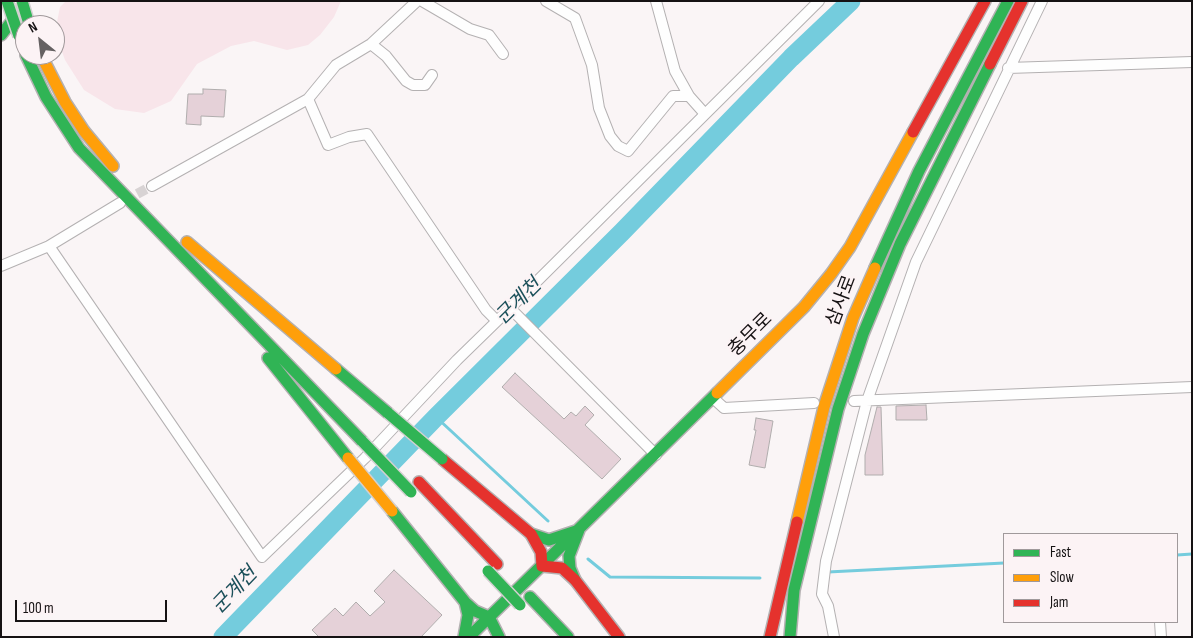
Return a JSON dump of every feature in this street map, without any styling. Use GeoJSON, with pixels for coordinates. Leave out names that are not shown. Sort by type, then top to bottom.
{"type":"FeatureCollection","features":[{"type":"Feature","properties":{"kind":"main road"},"geometry":{"type":"LineString","coordinates":[[7,1],[15,24]]}},
{"type":"Feature","properties":{"kind":"main road"},"geometry":{"type":"LineString","coordinates":[[22,1],[26,15]]}},
{"type":"Feature","properties":{"kind":"main road"},"geometry":{"type":"LineString","coordinates":[[1,35],[28,1]]}},
{"type":"Feature","properties":{"kind":"main road","name":"충무로"},"geometry":{"type":"LineString","coordinates":[[469,637],[656,455],[804,307],[850,247],[985,1]]}},
{"type":"Feature","properties":{"kind":"main road","name":"삼사로"},"geometry":{"type":"LineString","coordinates":[[770,637],[824,407],[853,318],[919,171],[1008,1]]}},
{"type":"Feature","properties":{"kind":"main road","name":"삼사로"},"geometry":{"type":"LineString","coordinates":[[790,637],[794,590],[838,409],[863,334],[900,244],[1022,1]]}},
{"type":"Feature","properties":{"kind":"main road"},"geometry":{"type":"LineString","coordinates":[[30,65],[46,98],[79,148],[414,495]]}},
{"type":"Feature","properties":{"kind":"main road"},"geometry":{"type":"LineString","coordinates":[[46,65],[65,102],[102,155],[337,398]]}},
{"type":"Feature","properties":{"kind":"main road"},"geometry":{"type":"LineString","coordinates":[[187,242],[531,534],[542,552],[542,566],[558,567],[575,580],[619,637]]}},
{"type":"Feature","properties":{"kind":"main road"},"geometry":{"type":"LineString","coordinates":[[195,268],[465,602],[475,611],[490,617],[499,637]]}},
{"type":"Feature","properties":{"kind":"main road"},"geometry":{"type":"LineString","coordinates":[[350,412],[391,454]]}},
{"type":"Feature","properties":{"kind":"main road"},"geometry":{"type":"LineString","coordinates":[[415,479],[568,637]]}},
{"type":"Feature","properties":{"kind":"main road"},"geometry":{"type":"LineString","coordinates":[[531,534],[549,540],[579,530]]}},
{"type":"Feature","properties":{"kind":"main road"},"geometry":{"type":"LineString","coordinates":[[575,580],[570,568],[569,556],[579,530]]}},
{"type":"Feature","properties":{"kind":"main road"},"geometry":{"type":"LineString","coordinates":[[449,531],[523,608]]}},
{"type":"Feature","properties":{"kind":"main road"},"geometry":{"type":"LineString","coordinates":[[464,637],[468,615],[465,602]]}},
{"type":"Feature","properties":{"kind":"street"},"geometry":{"type":"LineString","coordinates":[[152,186],[308,100],[336,65],[371,44],[417,1]]}},
{"type":"Feature","properties":{"kind":"street"},"geometry":{"type":"LineString","coordinates":[[422,1],[470,28],[489,34],[503,54]]}},
{"type":"Feature","properties":{"kind":"street"},"geometry":{"type":"LineString","coordinates":[[546,1],[575,18],[592,65],[599,108],[610,136],[618,146],[628,150],[673,96],[689,96]]}},
{"type":"Feature","properties":{"kind":"street"},"geometry":{"type":"LineString","coordinates":[[656,1],[675,70],[689,96],[705,114]]}},
{"type":"Feature","properties":{"kind":"street"},"geometry":{"type":"LineString","coordinates":[[49,246],[262,557],[366,458],[457,360],[498,321],[514,312],[705,114],[819,1]]}},
{"type":"Feature","properties":{"kind":"street"},"geometry":{"type":"LineString","coordinates":[[834,637],[828,606],[822,594],[826,561],[867,401],[916,262],[1042,1]]}},
{"type":"Feature","properties":{"kind":"street"},"geometry":{"type":"LineString","coordinates":[[371,44],[386,56],[406,81],[413,85],[426,85],[432,75]]}},
{"type":"Feature","properties":{"kind":"street"},"geometry":{"type":"LineString","coordinates":[[1008,68],[1192,62]]}},
{"type":"Feature","properties":{"kind":"street"},"geometry":{"type":"LineString","coordinates":[[308,100],[328,145],[349,137],[367,134],[486,310],[498,321]]}},
{"type":"Feature","properties":{"kind":"street"},"geometry":{"type":"LineString","coordinates":[[1,266],[49,246],[120,203]]}},
{"type":"Feature","properties":{"kind":"street"},"geometry":{"type":"LineString","coordinates":[[514,312],[656,455]]}},
{"type":"Feature","properties":{"kind":"street"},"geometry":{"type":"LineString","coordinates":[[854,401],[1192,387]]}},
{"type":"Feature","properties":{"kind":"street"},"geometry":{"type":"LineString","coordinates":[[713,398],[724,408],[814,403]]}},
{"type":"Feature","properties":{"kind":"street"},"geometry":{"type":"LineString","coordinates":[[1160,623],[1161,637]]}},
{"type":"Feature","properties":{"kind":"shaded area"},"geometry":{"type":"Polygon","coordinates":[[[66,1],[341,1],[334,17],[320,35],[308,45],[287,50],[254,41],[231,46],[197,64],[171,101],[144,113],[115,109],[84,90],[65,60],[65,15],[58,15],[60,7],[66,1]]]}},
{"type":"Feature","properties":{"kind":"building"},"geometry":{"type":"Polygon","coordinates":[[[203,89],[226,90],[224,117],[201,116],[201,125],[186,124],[188,94],[203,94],[203,89]]]}},
{"type":"Feature","properties":{"kind":"building"},"geometry":{"type":"Polygon","coordinates":[[[515,373],[564,419],[571,412],[576,416],[585,406],[594,415],[585,425],[621,459],[602,479],[502,387],[515,373]]]}},
{"type":"Feature","properties":{"kind":"building"},"geometry":{"type":"Polygon","coordinates":[[[926,405],[927,420],[896,420],[896,406],[926,405]]]}},
{"type":"Feature","properties":{"kind":"building"},"geometry":{"type":"Polygon","coordinates":[[[877,407],[881,407],[883,475],[865,475],[865,455],[877,407]]]}},
{"type":"Feature","properties":{"kind":"building"},"geometry":{"type":"Polygon","coordinates":[[[756,418],[773,421],[765,468],[749,465],[756,430],[754,430],[756,418]]]}},
{"type":"Feature","properties":{"kind":"building"},"geometry":{"type":"Polygon","coordinates":[[[394,570],[442,615],[421,637],[319,637],[312,630],[335,608],[343,616],[356,602],[370,616],[385,602],[374,591],[394,570]]]}},
{"type":"Feature","properties":{"kind":"waterway","name":"군계천"},"geometry":{"type":"LineString","coordinates":[[223,637],[436,417],[622,232],[791,58],[851,1]]}},
{"type":"Feature","properties":{"kind":"waterway"},"geometry":{"type":"LineString","coordinates":[[436,417],[548,521]]}},
{"type":"Feature","properties":{"kind":"waterway"},"geometry":{"type":"LineString","coordinates":[[1178,555],[1192,554]]}},
{"type":"Feature","properties":{"kind":"waterway"},"geometry":{"type":"LineString","coordinates":[[588,559],[610,577],[760,578]]}},
{"type":"Feature","properties":{"kind":"waterway"},"geometry":{"type":"LineString","coordinates":[[828,572],[1003,563]]}},
{"type":"Feature","properties":{"kind":"tunnel"},"geometry":{"type":"LineString","coordinates":[[124,201],[152,186]]}},
{"type":"Feature","properties":{"kind":"traffic: fast"},"geometry":{"type":"LineString","coordinates":[[7,1],[15,24]]}},
{"type":"Feature","properties":{"kind":"traffic: fast"},"geometry":{"type":"LineString","coordinates":[[22,1],[26,15]]}},
{"type":"Feature","properties":{"kind":"traffic: fast"},"geometry":{"type":"LineString","coordinates":[[875,268],[919,171],[1008,1]]}},
{"type":"Feature","properties":{"kind":"traffic: fast"},"geometry":{"type":"LineString","coordinates":[[1,35],[19,12]]}},
{"type":"Feature","properties":{"kind":"traffic: fast"},"geometry":{"type":"LineString","coordinates":[[790,637],[794,590],[838,409],[863,334],[900,244],[990,64]]}},
{"type":"Feature","properties":{"kind":"traffic: fast"},"geometry":{"type":"LineString","coordinates":[[31,65],[46,97],[79,148],[362,441]]}},
{"type":"Feature","properties":{"kind":"traffic: fast"},"geometry":{"type":"LineString","coordinates":[[268,358],[348,458]]}},
{"type":"Feature","properties":{"kind":"traffic: fast"},"geometry":{"type":"LineString","coordinates":[[336,369],[388,413]]}},
{"type":"Feature","properties":{"kind":"traffic: fast"},"geometry":{"type":"LineString","coordinates":[[469,637],[717,393]]}},
{"type":"Feature","properties":{"kind":"traffic: fast"},"geometry":{"type":"LineString","coordinates":[[388,413],[442,459]]}},
{"type":"Feature","properties":{"kind":"traffic: fast"},"geometry":{"type":"LineString","coordinates":[[362,441],[411,492]]}},
{"type":"Feature","properties":{"kind":"traffic: fast"},"geometry":{"type":"LineString","coordinates":[[392,511],[465,602],[475,611],[489,617],[499,637]]}},
{"type":"Feature","properties":{"kind":"traffic: fast"},"geometry":{"type":"LineString","coordinates":[[531,534],[549,540],[579,530]]}},
{"type":"Feature","properties":{"kind":"traffic: fast"},"geometry":{"type":"LineString","coordinates":[[575,580],[570,568],[569,556],[579,530]]}},
{"type":"Feature","properties":{"kind":"traffic: fast"},"geometry":{"type":"LineString","coordinates":[[488,571],[520,605]]}},
{"type":"Feature","properties":{"kind":"traffic: fast"},"geometry":{"type":"LineString","coordinates":[[530,597],[568,637]]}},
{"type":"Feature","properties":{"kind":"traffic: fast"},"geometry":{"type":"LineString","coordinates":[[464,637],[468,615],[465,602]]}},
{"type":"Feature","properties":{"kind":"traffic: slow"},"geometry":{"type":"LineString","coordinates":[[46,65],[65,102],[84,131],[113,166]]}},
{"type":"Feature","properties":{"kind":"traffic: slow"},"geometry":{"type":"LineString","coordinates":[[717,393],[804,307],[831,274],[850,247],[913,132]]}},
{"type":"Feature","properties":{"kind":"traffic: slow"},"geometry":{"type":"LineString","coordinates":[[187,242],[336,369]]}},
{"type":"Feature","properties":{"kind":"traffic: slow"},"geometry":{"type":"LineString","coordinates":[[797,522],[824,407],[853,318],[875,268]]}},
{"type":"Feature","properties":{"kind":"traffic: slow"},"geometry":{"type":"LineString","coordinates":[[348,458],[392,511]]}},
{"type":"Feature","properties":{"kind":"traffic: jam"},"geometry":{"type":"LineString","coordinates":[[913,132],[985,1]]}},
{"type":"Feature","properties":{"kind":"traffic: jam"},"geometry":{"type":"LineString","coordinates":[[990,64],[1022,1]]}},
{"type":"Feature","properties":{"kind":"traffic: jam"},"geometry":{"type":"LineString","coordinates":[[442,459],[531,534],[541,552],[542,566],[562,568],[575,580],[619,637]]}},
{"type":"Feature","properties":{"kind":"traffic: jam"},"geometry":{"type":"LineString","coordinates":[[419,482],[497,564]]}},
{"type":"Feature","properties":{"kind":"traffic: jam"},"geometry":{"type":"LineString","coordinates":[[770,637],[797,522]]}}]}
